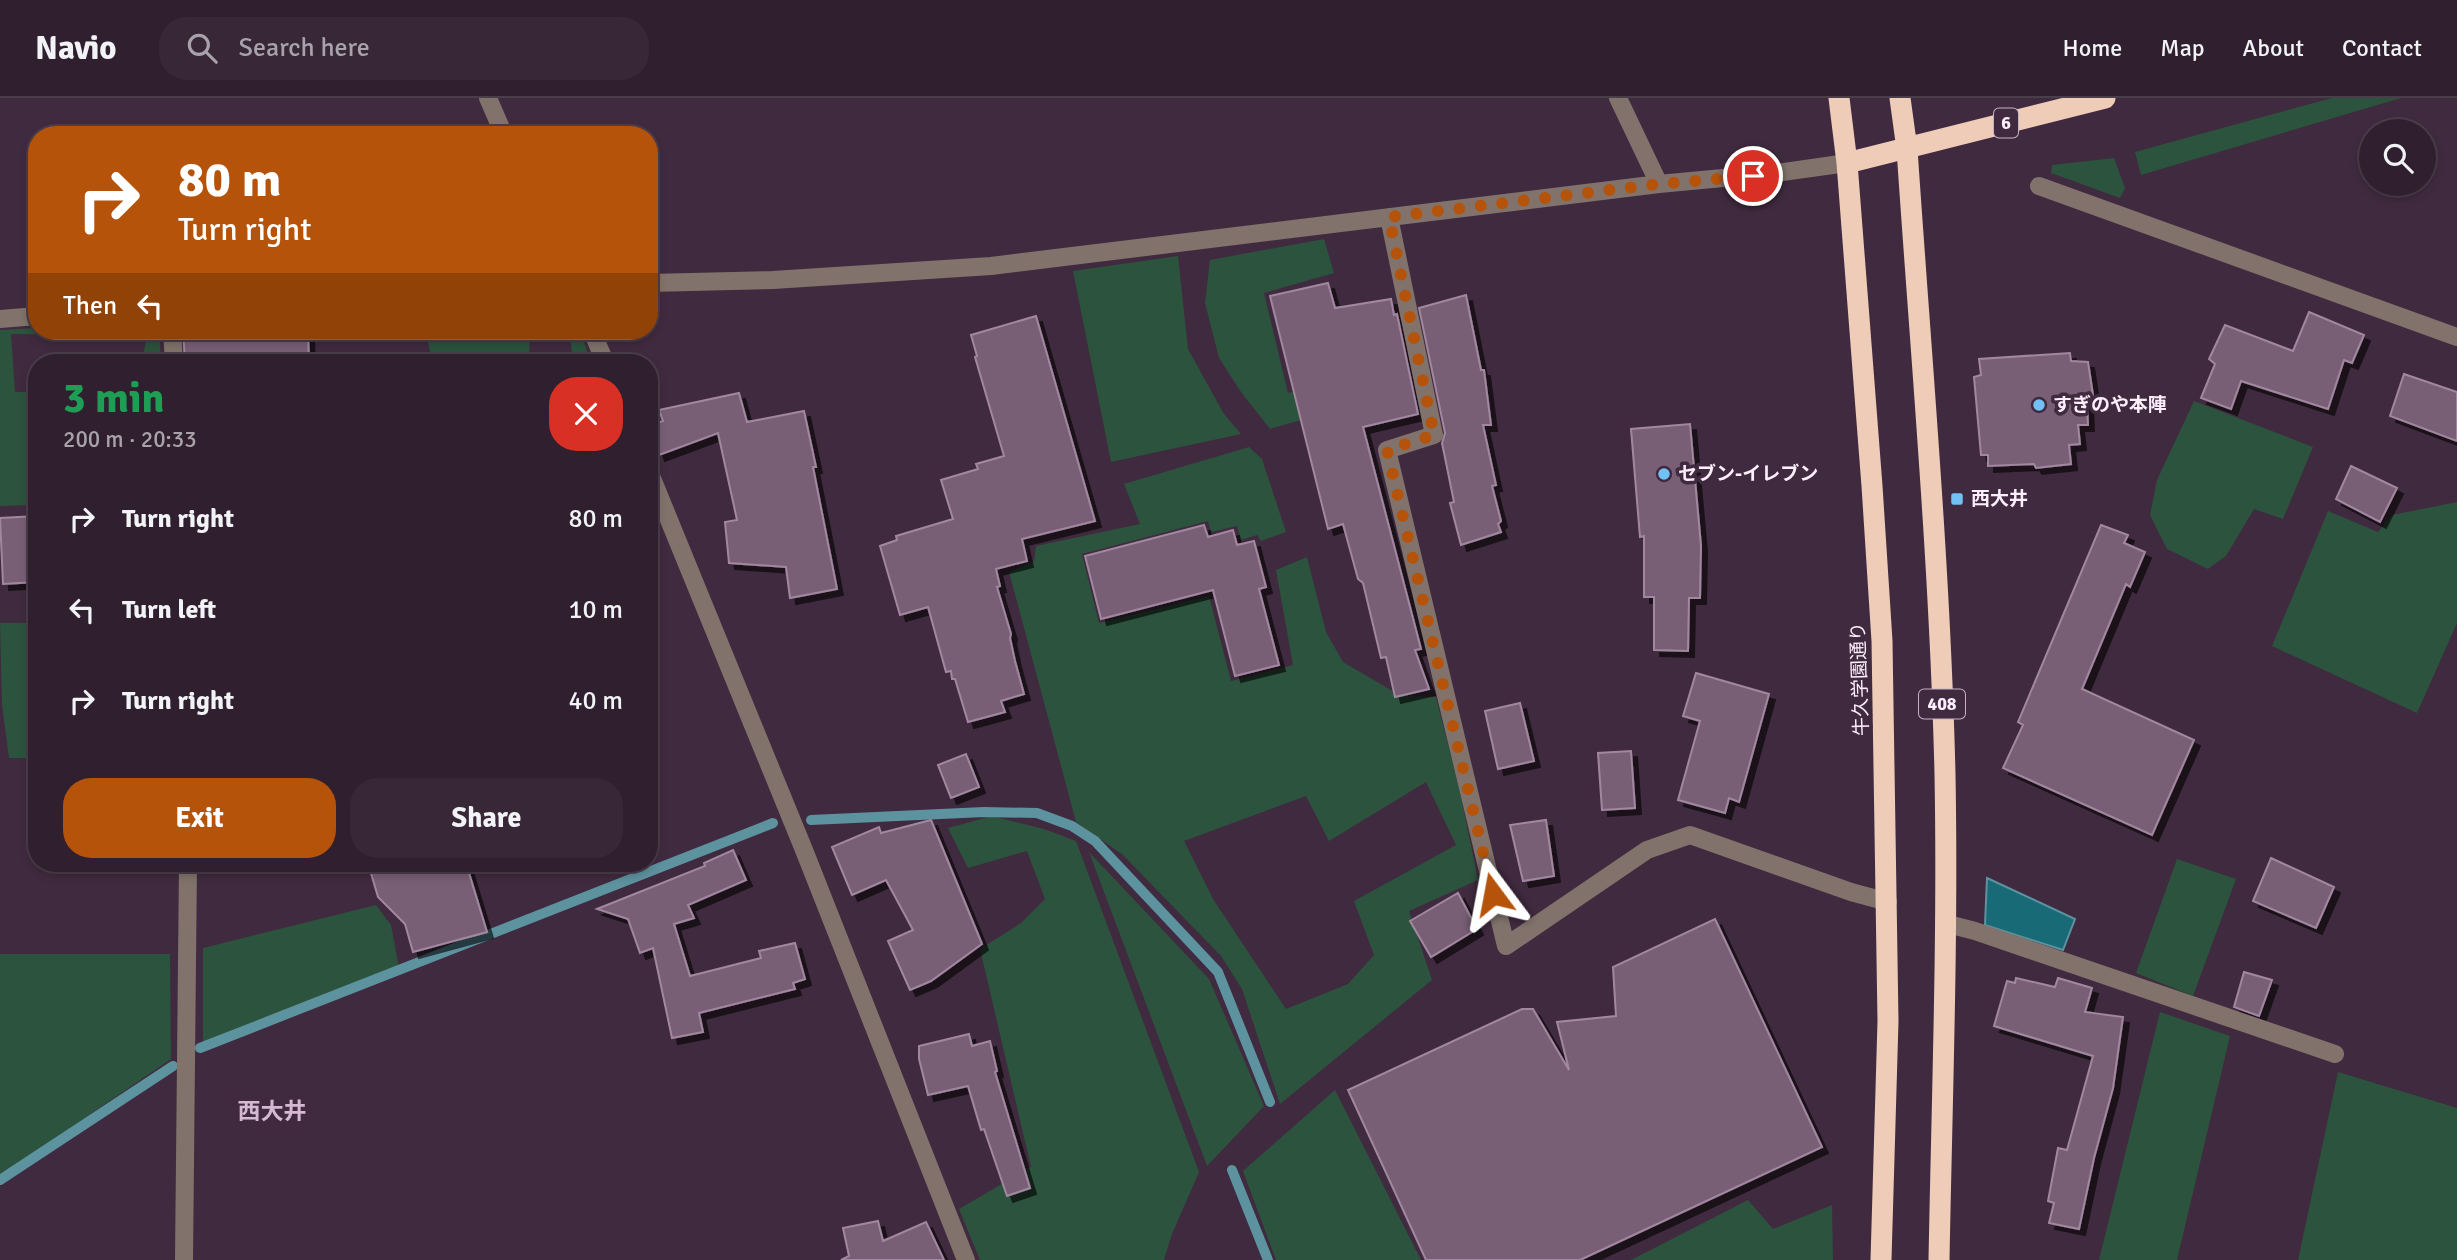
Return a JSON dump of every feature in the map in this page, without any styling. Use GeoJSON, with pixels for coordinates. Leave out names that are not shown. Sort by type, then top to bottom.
{"type":"FeatureCollection","features":[{"type":"Feature","properties":{"kind":"highway","name":"牛久学園通り"},"geometry":{"type":"LineString","coordinates":[[1839,98],[1847,163],[1881,628],[1888,902],[1888,1021],[1881,1260]]}},
{"type":"Feature","properties":{"kind":"highway","name":"408"},"geometry":{"type":"LineString","coordinates":[[1900,98],[1907,149],[1933,504],[1945,774],[1939,1260]]}},
{"type":"Feature","properties":{"kind":"highway","name":"6"},"geometry":{"type":"LineString","coordinates":[[1847,163],[2105,98]]}},
{"type":"Feature","properties":{"kind":"street"},"geometry":{"type":"LineString","coordinates":[[488,98],[501,126]]}},
{"type":"Feature","properties":{"kind":"street"},"geometry":{"type":"LineString","coordinates":[[1618,98],[1659,184]]}},
{"type":"Feature","properties":{"kind":"street"},"geometry":{"type":"LineString","coordinates":[[658,283],[773,280],[990,267],[1847,163]]}},
{"type":"Feature","properties":{"kind":"street"},"geometry":{"type":"LineString","coordinates":[[2039,186],[2457,338]]}},
{"type":"Feature","properties":{"kind":"street"},"geometry":{"type":"LineString","coordinates":[[1389,217],[1434,435],[1387,450],[1506,946],[1647,850],[1690,835],[1851,892],[1888,902]]}},
{"type":"Feature","properties":{"kind":"street"},"geometry":{"type":"LineString","coordinates":[[0,318],[28,316]]}},
{"type":"Feature","properties":{"kind":"street"},"geometry":{"type":"LineString","coordinates":[[658,493],[804,850],[966,1260]]}},
{"type":"Feature","properties":{"kind":"street"},"geometry":{"type":"LineString","coordinates":[[184,1260],[188,872]]}},
{"type":"Feature","properties":{"kind":"street"},"geometry":{"type":"LineString","coordinates":[[1944,923],[1975,930],[2335,1054]]}},
{"type":"Feature","properties":{"kind":"green space"},"geometry":{"type":"Polygon","coordinates":[[[2332,98],[2401,98],[2141,175],[2135,152],[2332,98]]]}},
{"type":"Feature","properties":{"kind":"green space"},"geometry":{"type":"Polygon","coordinates":[[[2114,158],[2125,188],[2120,198],[2051,173],[2052,165],[2114,158]]]}},
{"type":"Feature","properties":{"kind":"green space"},"geometry":{"type":"Polygon","coordinates":[[[1324,239],[1334,273],[1264,293],[1288,393],[1354,378],[1360,403],[1270,429],[1219,358],[1205,303],[1210,260],[1324,239]]]}},
{"type":"Feature","properties":{"kind":"green space"},"geometry":{"type":"Polygon","coordinates":[[[1178,256],[1188,349],[1224,414],[1241,434],[1111,462],[1073,271],[1178,256]]]}},
{"type":"Feature","properties":{"kind":"green space"},"geometry":{"type":"Polygon","coordinates":[[[28,328],[28,334],[11,334],[15,392],[28,392],[28,505],[0,506],[0,330],[28,328]]]}},
{"type":"Feature","properties":{"kind":"green space"},"geometry":{"type":"Polygon","coordinates":[[[146,340],[160,340],[160,354],[143,354],[146,340]]]}},
{"type":"Feature","properties":{"kind":"green space"},"geometry":{"type":"Polygon","coordinates":[[[428,340],[530,340],[529,353],[430,354],[428,340]]]}},
{"type":"Feature","properties":{"kind":"green space"},"geometry":{"type":"Polygon","coordinates":[[[570,340],[583,340],[588,354],[572,354],[570,340]]]}},
{"type":"Feature","properties":{"kind":"green space"},"geometry":{"type":"Polygon","coordinates":[[[2194,401],[2313,447],[2283,519],[2254,509],[2226,556],[2208,569],[2167,549],[2150,515],[2157,480],[2194,401]]]}},
{"type":"Feature","properties":{"kind":"green space"},"geometry":{"type":"Polygon","coordinates":[[[1249,447],[1262,459],[1286,532],[1261,541],[1257,535],[1241,540],[1237,526],[1211,532],[1208,521],[1082,554],[1099,623],[1209,596],[1231,681],[1293,665],[1276,570],[1307,557],[1326,632],[1343,662],[1401,696],[1436,697],[1460,792],[1478,880],[1409,911],[1432,980],[1280,1104],[1242,989],[1221,956],[1123,855],[1076,822],[1009,572],[1034,561],[1036,546],[1140,524],[1124,484],[1249,447]],[[1426,782],[1329,841],[1306,796],[1184,841],[1213,899],[1286,1009],[1348,984],[1374,955],[1354,901],[1456,845],[1426,782]]]}},
{"type":"Feature","properties":{"kind":"green space"},"geometry":{"type":"Polygon","coordinates":[[[2457,502],[2457,623],[2417,713],[2272,646],[2328,511],[2378,532],[2392,515],[2457,502]]]}},
{"type":"Feature","properties":{"kind":"green space"},"geometry":{"type":"Polygon","coordinates":[[[0,623],[28,623],[28,758],[9,758],[2,705],[0,623]]]}},
{"type":"Feature","properties":{"kind":"green space"},"geometry":{"type":"Polygon","coordinates":[[[992,816],[1044,829],[1076,841],[1199,1172],[1172,1234],[1164,1260],[980,1260],[959,1209],[1031,1167],[980,949],[1021,923],[1045,899],[1027,851],[968,868],[948,828],[992,816]]]}},
{"type":"Feature","properties":{"kind":"green space"},"geometry":{"type":"Polygon","coordinates":[[[1089,852],[1209,979],[1264,1106],[1207,1166],[1089,852]]]}},
{"type":"Feature","properties":{"kind":"green space"},"geometry":{"type":"Polygon","coordinates":[[[2177,859],[2236,879],[2193,996],[2136,973],[2177,859]]]}},
{"type":"Feature","properties":{"kind":"green space"},"geometry":{"type":"Polygon","coordinates":[[[376,905],[391,925],[400,974],[203,1049],[203,948],[376,905]]]}},
{"type":"Feature","properties":{"kind":"green space"},"geometry":{"type":"Polygon","coordinates":[[[0,954],[170,954],[171,1059],[0,1176],[0,954]]]}},
{"type":"Feature","properties":{"kind":"green space"},"geometry":{"type":"Polygon","coordinates":[[[2160,1012],[2230,1036],[2177,1260],[2099,1260],[2160,1012]]]}},
{"type":"Feature","properties":{"kind":"green space"},"geometry":{"type":"Polygon","coordinates":[[[2338,1072],[2457,1108],[2457,1260],[2298,1260],[2338,1072]]]}},
{"type":"Feature","properties":{"kind":"green space"},"geometry":{"type":"Polygon","coordinates":[[[1335,1090],[1421,1260],[1276,1260],[1243,1171],[1335,1090]]]}},
{"type":"Feature","properties":{"kind":"green space"},"geometry":{"type":"Polygon","coordinates":[[[1748,1200],[1773,1229],[1832,1205],[1833,1260],[1631,1260],[1748,1200]]]}},
{"type":"Feature","properties":{"kind":"water"},"geometry":{"type":"Polygon","coordinates":[[[1987,878],[2075,919],[2063,950],[1985,925],[1987,878]]]}},
{"type":"Feature","properties":{"kind":"building"},"geometry":{"type":"Polygon","coordinates":[[[1328,283],[1335,308],[1391,299],[1394,315],[1397,314],[1418,414],[1363,427],[1421,649],[1415,650],[1429,689],[1395,697],[1386,657],[1381,658],[1363,583],[1358,579],[1343,524],[1328,529],[1270,296],[1328,283]]]}},
{"type":"Feature","properties":{"kind":"building"},"geometry":{"type":"Polygon","coordinates":[[[1466,295],[1481,370],[1484,370],[1491,425],[1483,425],[1496,485],[1492,486],[1501,521],[1498,524],[1501,532],[1461,545],[1450,503],[1454,502],[1442,443],[1445,433],[1419,308],[1466,295]]]}},
{"type":"Feature","properties":{"kind":"building"},"geometry":{"type":"Polygon","coordinates":[[[2309,312],[2364,335],[2352,363],[2344,360],[2328,409],[2241,381],[2231,409],[2201,398],[2215,364],[2209,359],[2225,325],[2293,351],[2309,312]]]}},
{"type":"Feature","properties":{"kind":"building"},"geometry":{"type":"Polygon","coordinates":[[[1036,316],[1095,521],[1022,539],[1027,561],[996,569],[1000,586],[997,587],[1024,694],[1001,701],[1005,712],[968,722],[955,679],[952,679],[951,671],[946,672],[928,607],[900,615],[880,546],[897,540],[896,536],[953,519],[941,480],[978,469],[976,464],[1004,456],[971,335],[1036,316]]]}},
{"type":"Feature","properties":{"kind":"building"},"geometry":{"type":"Polygon","coordinates":[[[184,340],[308,340],[309,354],[184,354],[184,340]]]}},
{"type":"Feature","properties":{"kind":"building"},"geometry":{"type":"Polygon","coordinates":[[[2070,353],[2071,361],[2088,362],[2094,402],[2087,403],[2088,425],[2078,425],[2080,444],[2069,445],[2071,464],[2036,468],[2034,464],[1988,466],[1988,455],[1981,455],[1974,377],[1981,375],[1979,359],[2070,353]]]}},
{"type":"Feature","properties":{"kind":"building"},"geometry":{"type":"Polygon","coordinates":[[[2404,374],[2457,392],[2457,441],[2390,416],[2404,374]]]}},
{"type":"Feature","properties":{"kind":"building"},"geometry":{"type":"Polygon","coordinates":[[[739,393],[747,422],[804,411],[837,589],[790,598],[786,567],[729,563],[725,522],[737,520],[718,433],[659,455],[658,423],[663,421],[659,410],[739,393]]]}},
{"type":"Feature","properties":{"kind":"building"},"geometry":{"type":"Polygon","coordinates":[[[1690,424],[1701,546],[1700,598],[1689,598],[1688,651],[1654,650],[1654,597],[1644,597],[1644,536],[1640,537],[1631,429],[1690,424]]]}},
{"type":"Feature","properties":{"kind":"building"},"geometry":{"type":"Polygon","coordinates":[[[2351,466],[2397,488],[2380,522],[2336,499],[2351,466]]]}},
{"type":"Feature","properties":{"kind":"building"},"geometry":{"type":"Polygon","coordinates":[[[28,516],[28,583],[3,584],[0,518],[28,516]]]}},
{"type":"Feature","properties":{"kind":"building"},"geometry":{"type":"Polygon","coordinates":[[[1204,525],[1208,537],[1233,530],[1237,545],[1254,541],[1266,587],[1259,589],[1279,665],[1235,676],[1213,590],[1101,619],[1085,556],[1204,525]]]}},
{"type":"Feature","properties":{"kind":"building"},"geometry":{"type":"Polygon","coordinates":[[[2101,525],[2128,535],[2124,543],[2145,552],[2130,587],[2126,584],[2082,689],[2194,740],[2152,835],[2003,768],[2023,725],[2018,722],[2101,525]]]}},
{"type":"Feature","properties":{"kind":"building"},"geometry":{"type":"Polygon","coordinates":[[[1696,673],[1769,694],[1739,802],[1729,798],[1725,813],[1678,800],[1700,721],[1683,716],[1696,673]]]}},
{"type":"Feature","properties":{"kind":"building"},"geometry":{"type":"Polygon","coordinates":[[[1520,703],[1534,761],[1498,769],[1485,711],[1520,703]]]}},
{"type":"Feature","properties":{"kind":"building"},"geometry":{"type":"Polygon","coordinates":[[[1631,751],[1635,808],[1602,810],[1598,753],[1631,751]]]}},
{"type":"Feature","properties":{"kind":"building"},"geometry":{"type":"Polygon","coordinates":[[[966,754],[979,787],[951,798],[938,765],[966,754]]]}},
{"type":"Feature","properties":{"kind":"building"},"geometry":{"type":"Polygon","coordinates":[[[931,820],[982,944],[931,981],[910,990],[888,941],[913,930],[886,880],[852,895],[832,847],[879,827],[881,833],[931,820]]]}},
{"type":"Feature","properties":{"kind":"building"},"geometry":{"type":"Polygon","coordinates":[[[1546,820],[1554,876],[1523,881],[1510,825],[1546,820]]]}},
{"type":"Feature","properties":{"kind":"building"},"geometry":{"type":"Polygon","coordinates":[[[733,850],[746,880],[688,905],[694,918],[674,924],[690,976],[761,958],[759,951],[795,943],[805,979],[793,983],[795,989],[699,1013],[703,1032],[672,1038],[653,948],[640,953],[628,919],[597,909],[705,866],[704,863],[733,850]]]}},
{"type":"Feature","properties":{"kind":"building"},"geometry":{"type":"Polygon","coordinates":[[[2271,858],[2334,887],[2316,928],[2253,901],[2271,858]]]}},
{"type":"Feature","properties":{"kind":"building"},"geometry":{"type":"Polygon","coordinates":[[[371,872],[469,872],[487,932],[413,952],[405,924],[378,897],[371,872]]]}},
{"type":"Feature","properties":{"kind":"building"},"geometry":{"type":"Polygon","coordinates":[[[1458,893],[1477,929],[1431,957],[1410,921],[1458,893]]]}},
{"type":"Feature","properties":{"kind":"building"},"geometry":{"type":"Polygon","coordinates":[[[1715,919],[1822,1147],[1580,1260],[1426,1260],[1348,1090],[1522,1009],[1533,1009],[1569,1070],[1557,1022],[1616,1016],[1613,967],[1715,919]]]}},
{"type":"Feature","properties":{"kind":"building"},"geometry":{"type":"Polygon","coordinates":[[[2244,972],[2272,980],[2259,1016],[2234,1007],[2244,972]]]}},
{"type":"Feature","properties":{"kind":"building"},"geometry":{"type":"Polygon","coordinates":[[[2016,978],[2055,987],[2058,978],[2092,988],[2085,1012],[2123,1017],[2113,1088],[2079,1229],[2049,1223],[2054,1203],[2048,1201],[2058,1148],[2067,1150],[2093,1056],[1994,1026],[2007,981],[2015,983],[2016,978]]]}},
{"type":"Feature","properties":{"kind":"building"},"geometry":{"type":"Polygon","coordinates":[[[969,1034],[972,1046],[990,1041],[997,1071],[995,1072],[1030,1188],[1007,1196],[984,1129],[981,1130],[968,1086],[928,1095],[919,1059],[919,1046],[969,1034]]]}},
{"type":"Feature","properties":{"kind":"building"},"geometry":{"type":"Polygon","coordinates":[[[878,1221],[883,1241],[926,1222],[944,1260],[841,1260],[849,1256],[843,1228],[878,1221]]]}},
{"type":"Feature","properties":{"kind":"waterway"},"geometry":{"type":"LineString","coordinates":[[811,820],[984,812],[1037,813],[1072,826],[1095,841],[1218,972],[1270,1102]]}},
{"type":"Feature","properties":{"kind":"waterway"},"geometry":{"type":"LineString","coordinates":[[658,868],[773,823]]}},
{"type":"Feature","properties":{"kind":"waterway"},"geometry":{"type":"LineString","coordinates":[[200,1048],[648,872]]}},
{"type":"Feature","properties":{"kind":"waterway"},"geometry":{"type":"LineString","coordinates":[[0,1180],[173,1066]]}},
{"type":"Feature","properties":{"kind":"waterway"},"geometry":{"type":"LineString","coordinates":[[1232,1170],[1268,1260]]}},
{"type":"Feature","properties":{"kind":"place","name":"すぎのや本陣"},"geometry":{"type":"Point","coordinates":[2039,405]}},
{"type":"Feature","properties":{"kind":"place","name":"セブン-イレブン"},"geometry":{"type":"Point","coordinates":[1664,474]}},
{"type":"Feature","properties":{"kind":"place","name":"西大井"},"geometry":{"type":"Point","coordinates":[1957,499]}},
{"type":"Feature","properties":{"kind":"district","name":"西大井"},"geometry":{"type":"Point","coordinates":[272,1111]}},
{"type":"Feature","properties":{"kind":"route"},"geometry":{"type":"LineString","coordinates":[[1493,894],[1387,450],[1434,435],[1389,217],[1659,184],[1753,176]]}}]}
